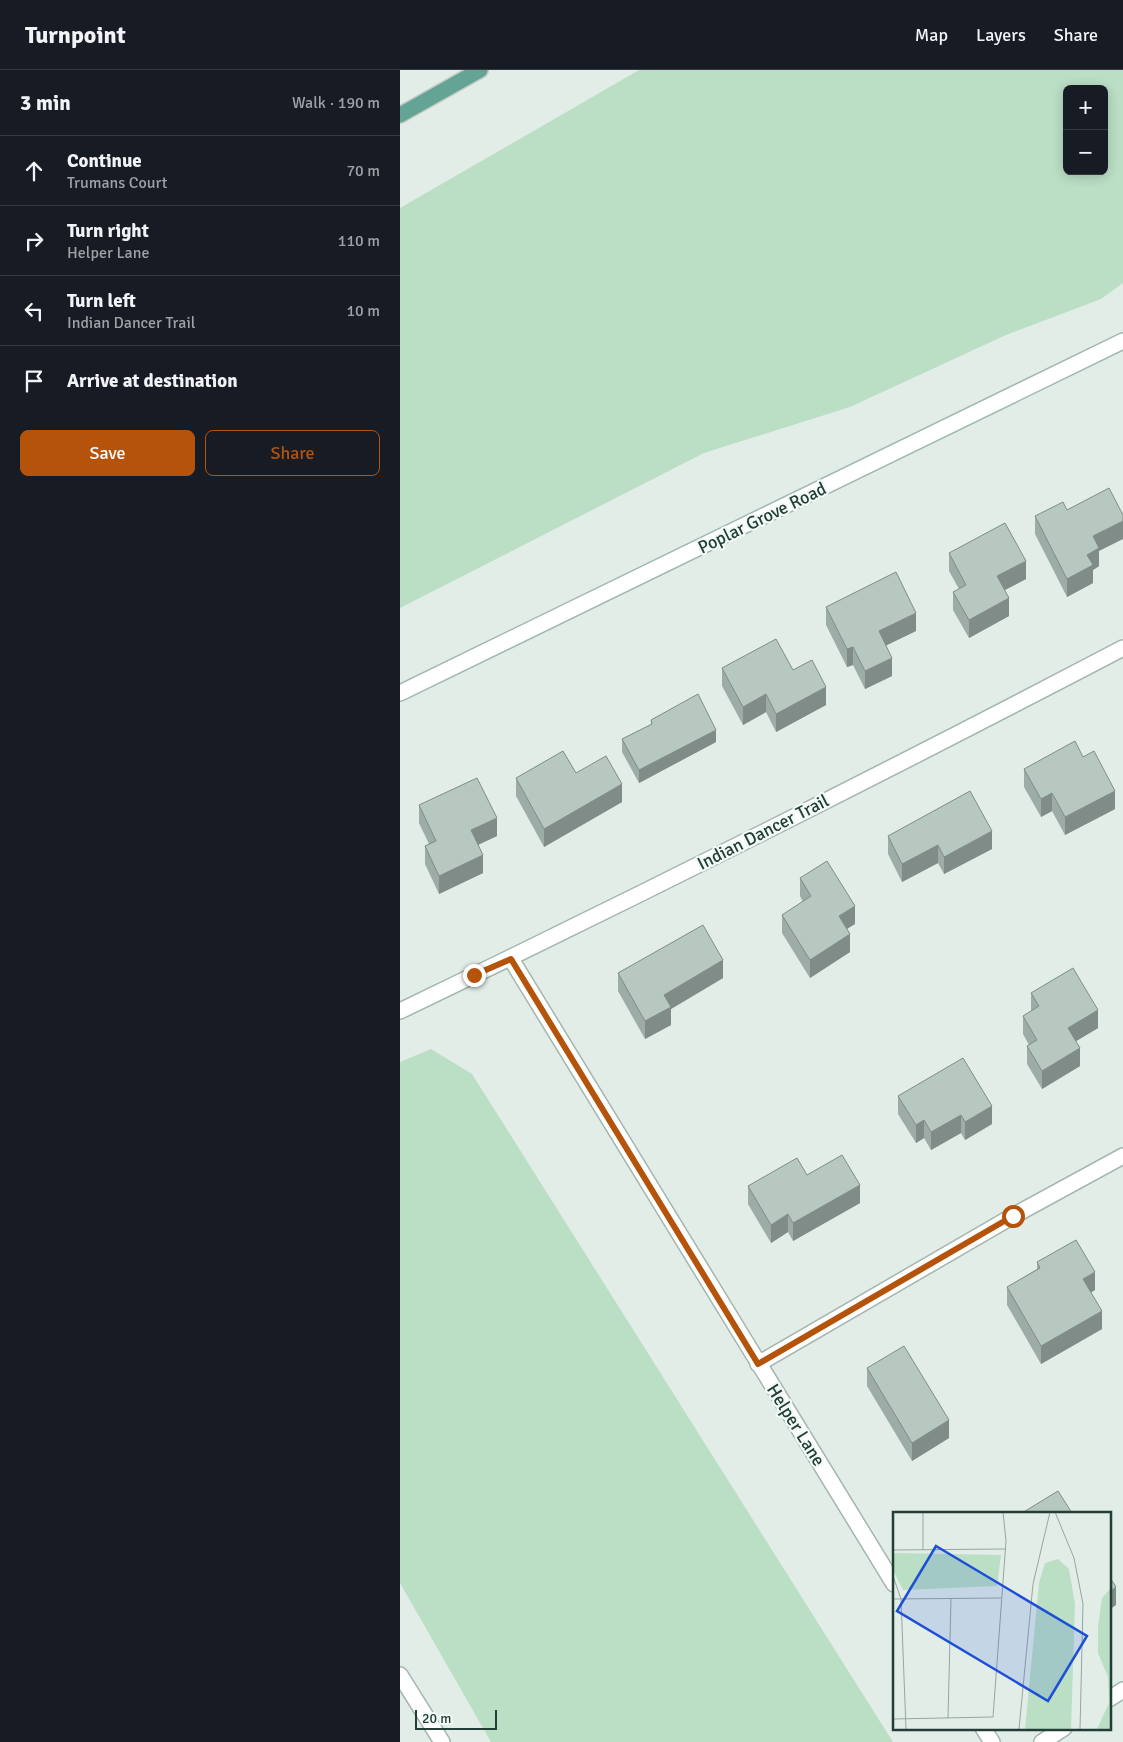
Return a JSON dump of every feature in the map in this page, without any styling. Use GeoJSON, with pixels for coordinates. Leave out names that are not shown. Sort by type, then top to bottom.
{"type":"FeatureCollection","features":[{"type":"Feature","properties":{"kind":"main road"},"geometry":{"type":"LineString","coordinates":[[400,115],[480,70]]}},
{"type":"Feature","properties":{"kind":"street","name":"Poplar Grove Road"},"geometry":{"type":"LineString","coordinates":[[400,693],[1123,341]]}},
{"type":"Feature","properties":{"kind":"street","name":"Indian Dancer Trail"},"geometry":{"type":"LineString","coordinates":[[400,1011],[511,959],[976,726],[1123,648]]}},
{"type":"Feature","properties":{"kind":"street","name":"Helper Lane"},"geometry":{"type":"LineString","coordinates":[[511,959],[893,1582]]}},
{"type":"Feature","properties":{"kind":"street"},"geometry":{"type":"LineString","coordinates":[[758,1364],[1013,1216],[1123,1156]]}},
{"type":"Feature","properties":{"kind":"street"},"geometry":{"type":"LineString","coordinates":[[400,1675],[442,1742]]}},
{"type":"Feature","properties":{"kind":"street"},"geometry":{"type":"LineString","coordinates":[[1110,1698],[1123,1690]]}},
{"type":"Feature","properties":{"kind":"street"},"geometry":{"type":"LineString","coordinates":[[984,1730],[992,1742]]}},
{"type":"Feature","properties":{"kind":"street"},"geometry":{"type":"LineString","coordinates":[[1042,1742],[1061,1730]]}},
{"type":"Feature","properties":{"kind":"green space"},"geometry":{"type":"Polygon","coordinates":[[[639,70],[1123,70],[1123,283],[1101,299],[1006,335],[850,407],[704,453],[400,608],[400,208],[639,70]]]}},
{"type":"Feature","properties":{"kind":"green space"},"geometry":{"type":"Polygon","coordinates":[[[431,1049],[472,1074],[893,1742],[491,1742],[400,1583],[400,1062],[431,1049]]]}},
{"type":"Feature","properties":{"kind":"building"},"geometry":{"type":"Polygon","coordinates":[[[1109,488],[1123,515],[1123,521],[1093,536],[1099,548],[1087,555],[1093,565],[1067,579],[1035,516],[1063,502],[1067,510],[1109,488]]]}},
{"type":"Feature","properties":{"kind":"building"},"geometry":{"type":"Polygon","coordinates":[[[1005,523],[1026,561],[997,576],[1009,598],[969,620],[953,592],[966,585],[949,553],[1005,523]]]}},
{"type":"Feature","properties":{"kind":"building"},"geometry":{"type":"Polygon","coordinates":[[[896,572],[916,613],[879,631],[892,658],[865,671],[853,647],[847,649],[826,607],[896,572]]]}},
{"type":"Feature","properties":{"kind":"building"},"geometry":{"type":"Polygon","coordinates":[[[776,639],[793,670],[812,660],[826,687],[776,714],[766,694],[743,707],[722,668],[776,639]]]}},
{"type":"Feature","properties":{"kind":"building"},"geometry":{"type":"Polygon","coordinates":[[[698,694],[716,730],[639,770],[622,739],[652,724],[651,720],[698,694]]]}},
{"type":"Feature","properties":{"kind":"building"},"geometry":{"type":"Polygon","coordinates":[[[1075,741],[1083,757],[1094,751],[1115,791],[1065,817],[1052,793],[1041,799],[1024,769],[1075,741]]]}},
{"type":"Feature","properties":{"kind":"building"},"geometry":{"type":"Polygon","coordinates":[[[563,751],[576,773],[606,756],[622,784],[544,829],[516,778],[563,751]]]}},
{"type":"Feature","properties":{"kind":"building"},"geometry":{"type":"Polygon","coordinates":[[[477,778],[497,818],[471,830],[483,855],[439,876],[425,846],[436,841],[419,805],[477,778]]]}},
{"type":"Feature","properties":{"kind":"building"},"geometry":{"type":"Polygon","coordinates":[[[970,791],[992,831],[944,857],[938,845],[902,864],[888,836],[970,791]]]}},
{"type":"Feature","properties":{"kind":"building"},"geometry":{"type":"Polygon","coordinates":[[[827,861],[855,906],[839,916],[850,934],[810,960],[782,915],[811,896],[800,878],[827,861]]]}},
{"type":"Feature","properties":{"kind":"building"},"geometry":{"type":"Polygon","coordinates":[[[703,925],[723,960],[664,995],[671,1007],[645,1021],[618,973],[703,925]]]}},
{"type":"Feature","properties":{"kind":"building"},"geometry":{"type":"Polygon","coordinates":[[[1073,968],[1098,1010],[1068,1028],[1080,1048],[1042,1071],[1027,1046],[1037,1040],[1023,1016],[1039,1006],[1031,993],[1073,968]]]}},
{"type":"Feature","properties":{"kind":"building"},"geometry":{"type":"Polygon","coordinates":[[[963,1058],[992,1106],[965,1122],[961,1115],[931,1132],[924,1120],[916,1125],[898,1096],[963,1058]]]}},
{"type":"Feature","properties":{"kind":"building"},"geometry":{"type":"Polygon","coordinates":[[[842,1155],[860,1185],[793,1223],[788,1214],[771,1225],[748,1186],[797,1158],[807,1175],[842,1155]]]}},
{"type":"Feature","properties":{"kind":"building"},"geometry":{"type":"Polygon","coordinates":[[[1076,1240],[1095,1272],[1083,1279],[1102,1311],[1041,1346],[1007,1287],[1040,1268],[1037,1262],[1076,1240]]]}},
{"type":"Feature","properties":{"kind":"building"},"geometry":{"type":"Polygon","coordinates":[[[904,1346],[949,1420],[912,1443],[867,1368],[904,1346]]]}},
{"type":"Feature","properties":{"kind":"building"},"geometry":{"type":"Polygon","coordinates":[[[1058,1491],[1071,1512],[1024,1512],[1058,1491]]]}},
{"type":"Feature","properties":{"kind":"building"},"geometry":{"type":"Polygon","coordinates":[[[1110,1578],[1116,1587],[1110,1591],[1110,1578]]]}},
{"type":"Feature","properties":{"kind":"route"},"geometry":{"type":"LineString","coordinates":[[474,975],[511,959],[758,1364],[1013,1216]]}}]}
